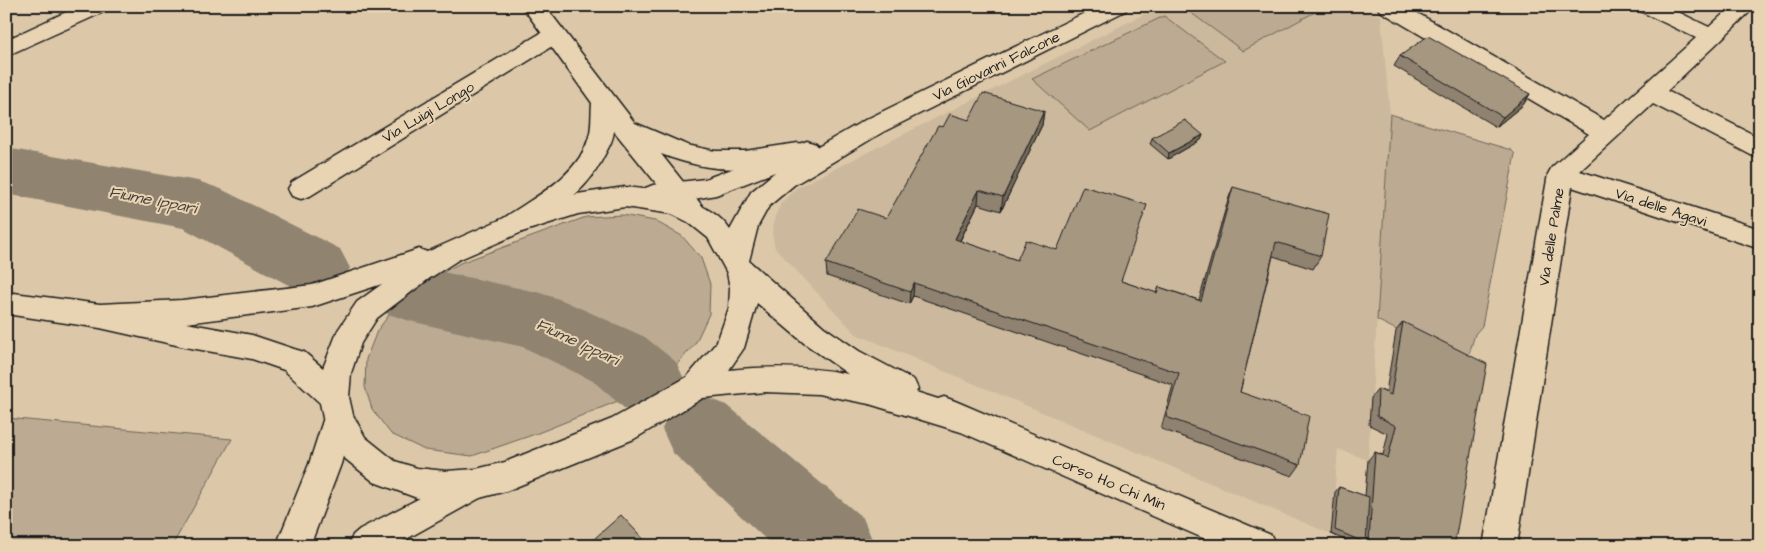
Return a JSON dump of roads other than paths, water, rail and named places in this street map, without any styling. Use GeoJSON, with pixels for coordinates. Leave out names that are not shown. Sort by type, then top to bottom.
{"type":"FeatureCollection","features":[{"type":"Feature","properties":{"kind":"main road"},"geometry":{"type":"LineString","coordinates":[[6,49],[98,6]]}},
{"type":"Feature","properties":{"kind":"main road"},"geometry":{"type":"LineString","coordinates":[[532,6],[604,102],[678,193],[697,215],[717,231],[738,265],[814,336],[849,360],[959,419]]}},
{"type":"Feature","properties":{"kind":"main road","name":"Via Giovanni Falcone"},"geometry":{"type":"LineString","coordinates":[[874,126],[1117,6]]}},
{"type":"Feature","properties":{"kind":"main road"},"geometry":{"type":"LineString","coordinates":[[1388,6],[1607,134]]}},
{"type":"Feature","properties":{"kind":"main road"},"geometry":{"type":"LineString","coordinates":[[1648,6],[1712,37]]}},
{"type":"Feature","properties":{"kind":"main road","name":"Via delle Palme"},"geometry":{"type":"LineString","coordinates":[[1500,546],[1561,174],[1745,6]]}},
{"type":"Feature","properties":{"kind":"main road","name":"Via Luigi Longo"},"geometry":{"type":"LineString","coordinates":[[301,189],[554,35]]}},
{"type":"Feature","properties":{"kind":"main road"},"geometry":{"type":"LineString","coordinates":[[1651,93],[1760,150]]}},
{"type":"Feature","properties":{"kind":"main road"},"geometry":{"type":"LineString","coordinates":[[513,225],[569,188],[587,166],[601,138],[604,102]]}},
{"type":"Feature","properties":{"kind":"main road"},"geometry":{"type":"LineString","coordinates":[[293,546],[325,464],[336,407],[336,373],[348,339],[367,310],[420,270],[448,253],[470,243],[513,225],[577,204],[707,188],[874,126]]}},
{"type":"Feature","properties":{"kind":"main road"},"geometry":{"type":"LineString","coordinates":[[6,303],[100,316],[185,336],[252,347],[294,361],[336,407],[354,447],[384,472],[417,482],[446,486],[476,484],[506,476],[623,429],[698,386],[729,348],[743,308],[744,288],[738,265],[745,225],[760,200],[785,178],[874,126]]}},
{"type":"Feature","properties":{"kind":"main road"},"geometry":{"type":"LineString","coordinates":[[625,127],[650,140],[688,154],[728,161],[802,152]]}},
{"type":"Feature","properties":{"kind":"main road","name":"Via delle Agavi"},"geometry":{"type":"LineString","coordinates":[[1561,174],[1760,239]]}},
{"type":"Feature","properties":{"kind":"main road"},"geometry":{"type":"LineString","coordinates":[[625,197],[652,200],[678,206],[697,215]]}},
{"type":"Feature","properties":{"kind":"main road"},"geometry":{"type":"LineString","coordinates":[[100,316],[182,312],[312,296],[470,243]]}},
{"type":"Feature","properties":{"kind":"main road"},"geometry":{"type":"LineString","coordinates":[[698,386],[765,379],[818,381],[870,391],[959,419]]}},
{"type":"Feature","properties":{"kind":"main road","name":"Corso Ho Chi Min"},"geometry":{"type":"LineString","coordinates":[[959,419],[1259,546]]}},
{"type":"Feature","properties":{"kind":"main road"},"geometry":{"type":"LineString","coordinates":[[365,546],[372,540],[476,484]]}},
{"type":"Feature","properties":{"kind":"waterway","name":"Fiume Ippari"},"geometry":{"type":"LineString","coordinates":[[6,171],[198,206],[316,268]]}},
{"type":"Feature","properties":{"kind":"waterway","name":"Fiume Ippari"},"geometry":{"type":"LineString","coordinates":[[410,293],[537,321],[619,359],[650,385]]}},
{"type":"Feature","properties":{"kind":"waterway","name":"Fiume Ippari"},"geometry":{"type":"LineString","coordinates":[[700,429],[834,546]]}}]}
